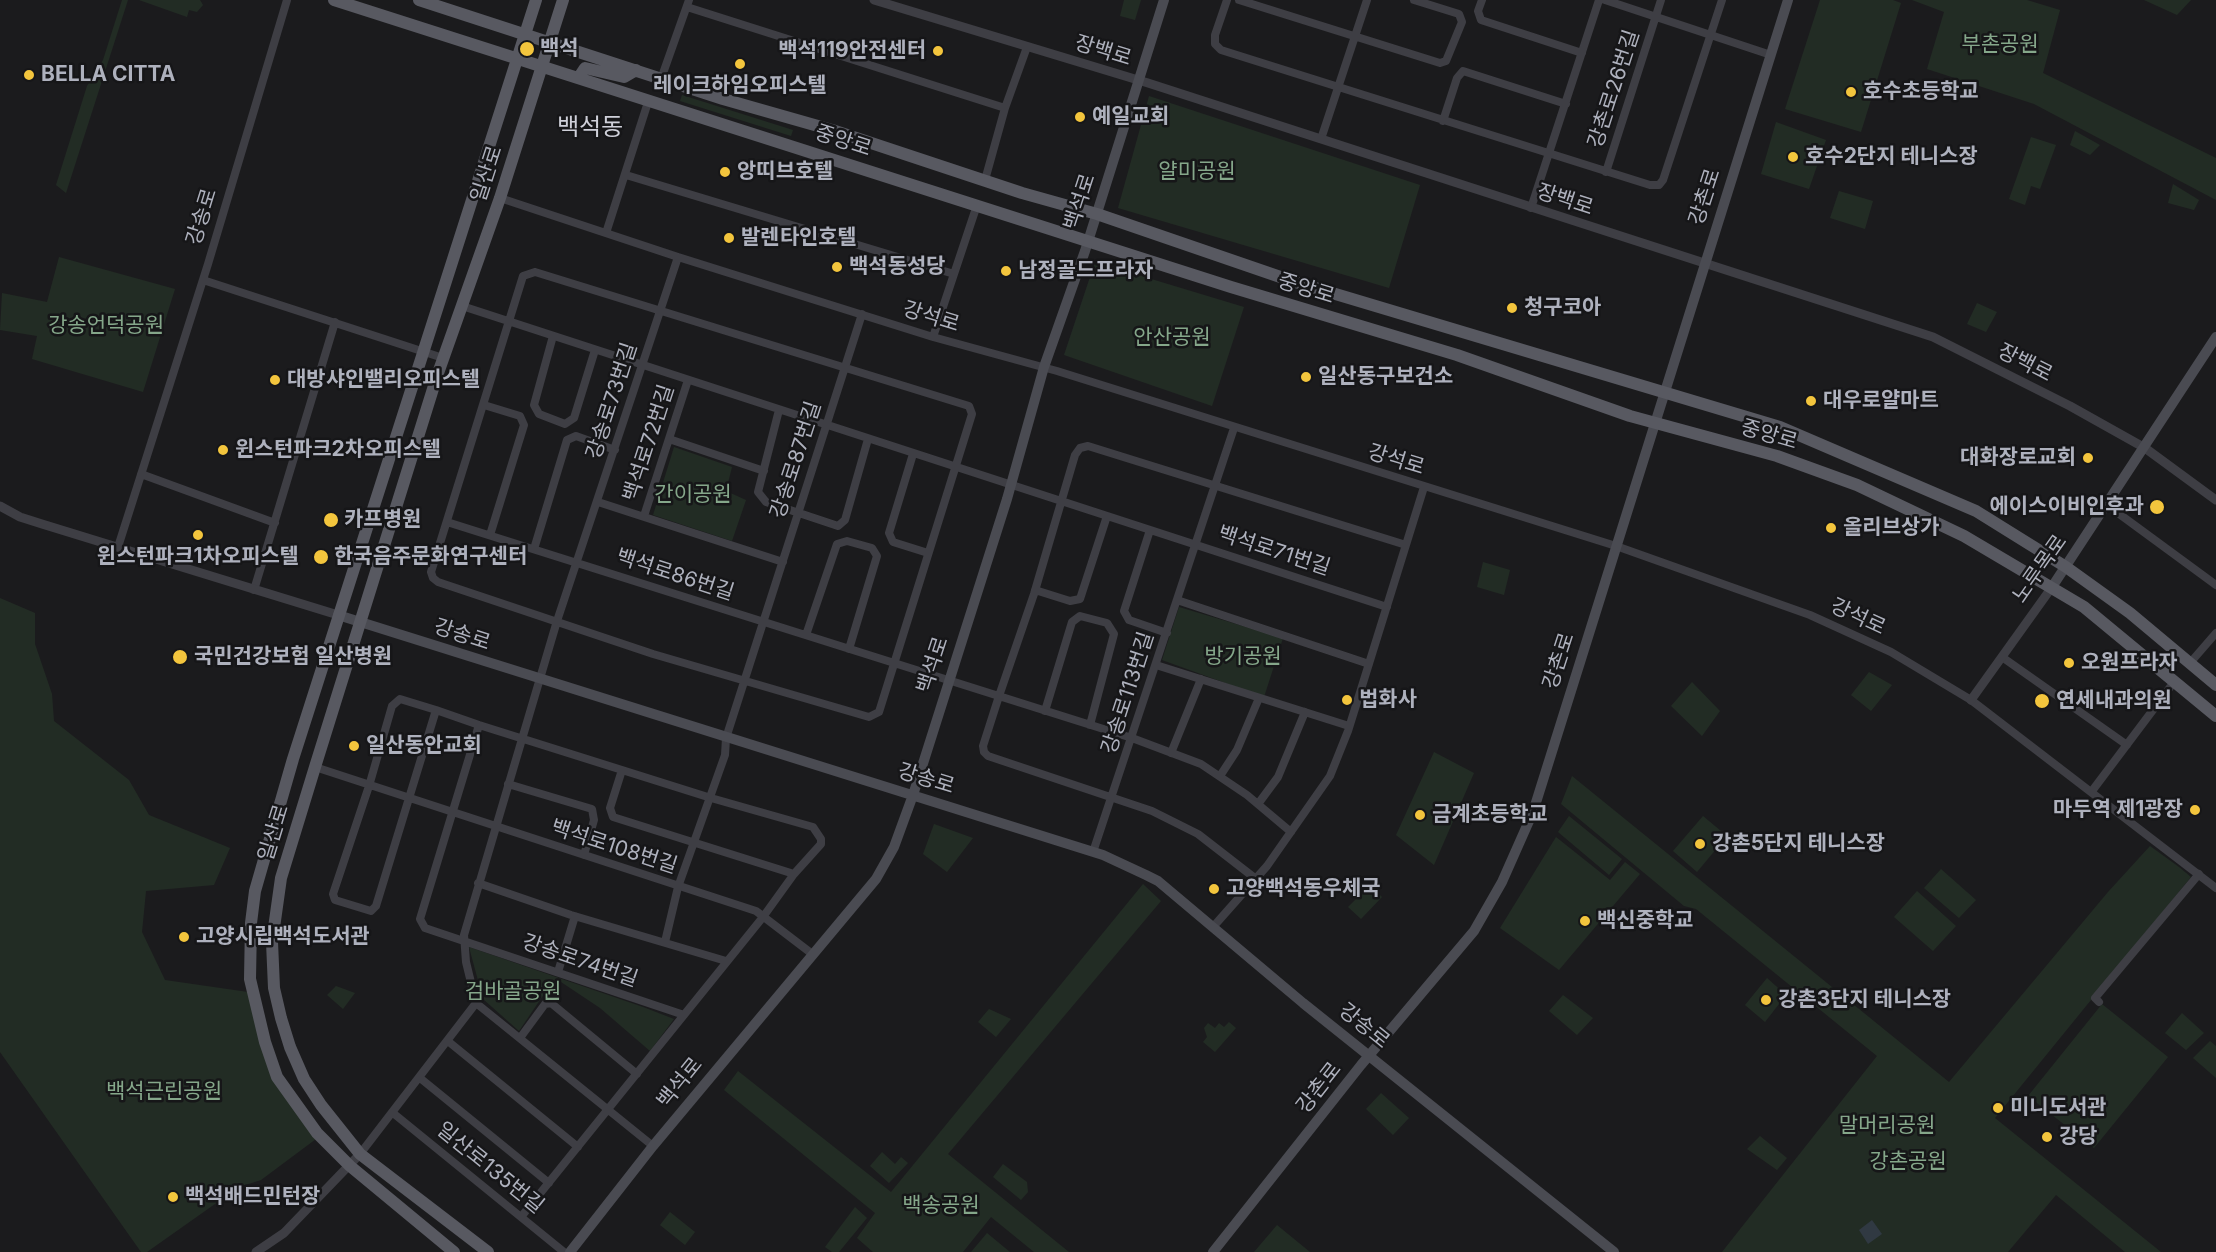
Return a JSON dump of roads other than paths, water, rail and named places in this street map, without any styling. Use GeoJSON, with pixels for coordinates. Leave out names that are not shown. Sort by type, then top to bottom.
{"type":"FeatureCollection","features":[{"type":"Feature","properties":{"kind":"main road","name":"중앙로"},"geometry":{"type":"LineString","coordinates":[[334,0],[1457,355],[1655,424],[1777,456],[1857,485],[1964,536],[2084,607],[2216,716]]}},
{"type":"Feature","properties":{"kind":"main road","name":"일산로"},"geometry":{"type":"LineString","coordinates":[[454,1252],[350,1166],[317,1133],[277,1077],[265,1042],[250,980],[250,922],[255,891],[338,615],[516,56],[536,0]]}},
{"type":"Feature","properties":{"kind":"main road","name":"일산로"},"geometry":{"type":"LineString","coordinates":[[488,1252],[360,1154],[321,1106],[304,1079],[290,1047],[274,988],[272,942],[277,897],[315,767],[443,358],[500,198],[562,0]]}},
{"type":"Feature","properties":{"kind":"main road","name":"백석로"},"geometry":{"type":"LineString","coordinates":[[570,1252],[653,1146],[811,953],[876,879],[894,847],[913,795],[1011,486],[1044,367],[1097,214],[1164,0]]}},
{"type":"Feature","properties":{"kind":"main road","name":"강촌로"},"geometry":{"type":"LineString","coordinates":[[1213,1252],[1369,1056],[1474,931],[1502,882],[1533,812],[1788,0]]}},
{"type":"Feature","properties":{"kind":"main road","name":"중앙로"},"geometry":{"type":"LineString","coordinates":[[427,1],[661,79],[832,130],[1097,214],[1292,281],[1780,427],[1976,511],[2066,567],[2130,613],[2216,685]]}},
{"type":"Feature","properties":{"kind":"main road"},"geometry":{"type":"LineString","coordinates":[[579,77],[585,68],[624,77],[636,70]]}},
{"type":"Feature","properties":{"kind":"main road","name":"노루목로"},"geometry":{"type":"LineString","coordinates":[[2052,587],[2216,337]]}},
{"type":"Feature","properties":{"kind":"main road","name":"강송로"},"geometry":{"type":"LineString","coordinates":[[338,615],[1093,852],[1158,881],[1369,1056],[1614,1252]]}},
{"type":"Feature","properties":{"kind":"street","name":"강송로"},"geometry":{"type":"LineString","coordinates":[[118,547],[287,0]]}},
{"type":"Feature","properties":{"kind":"street","name":"장백로"},"geometry":{"type":"LineString","coordinates":[[874,0],[1139,81],[1933,337],[2070,406],[2145,448],[2216,500]]}},
{"type":"Feature","properties":{"kind":"street"},"geometry":{"type":"LineString","coordinates":[[1227,0],[1215,44],[1221,50],[1650,185],[1659,185],[1663,180],[1722,0]]}},
{"type":"Feature","properties":{"kind":"street"},"geometry":{"type":"LineString","coordinates":[[1239,0],[1440,63],[1446,61],[1462,22],[1459,14],[1414,0]]}},
{"type":"Feature","properties":{"kind":"street"},"geometry":{"type":"LineString","coordinates":[[1321,139],[1366,0]]}},
{"type":"Feature","properties":{"kind":"street"},"geometry":{"type":"LineString","coordinates":[[1482,0],[1478,11],[1481,20],[1582,53]]}},
{"type":"Feature","properties":{"kind":"street"},"geometry":{"type":"LineString","coordinates":[[1531,208],[1599,0]]}},
{"type":"Feature","properties":{"kind":"street","name":"강촌로26번길"},"geometry":{"type":"LineString","coordinates":[[1605,0],[1771,55]]}},
{"type":"Feature","properties":{"kind":"street","name":"강촌로26번길"},"geometry":{"type":"LineString","coordinates":[[1606,172],[1661,0]]}},
{"type":"Feature","properties":{"kind":"street"},"geometry":{"type":"LineString","coordinates":[[661,79],[688,3],[1005,108]]}},
{"type":"Feature","properties":{"kind":"street"},"geometry":{"type":"LineString","coordinates":[[984,180],[1005,108],[1027,47]]}},
{"type":"Feature","properties":{"kind":"street"},"geometry":{"type":"LineString","coordinates":[[1443,121],[1457,78],[1463,71],[1566,104]]}},
{"type":"Feature","properties":{"kind":"street"},"geometry":{"type":"LineString","coordinates":[[606,233],[649,99]]}},
{"type":"Feature","properties":{"kind":"street"},"geometry":{"type":"LineString","coordinates":[[626,175],[954,274]]}},
{"type":"Feature","properties":{"kind":"street","name":"강석로"},"geometry":{"type":"LineString","coordinates":[[500,198],[933,337],[1044,367],[1616,546],[1810,615],[1891,652],[1971,700],[2216,888]]}},
{"type":"Feature","properties":{"kind":"street"},"geometry":{"type":"LineString","coordinates":[[933,337],[977,205]]}},
{"type":"Feature","properties":{"kind":"street","name":"강송로73번길"},"geometry":{"type":"LineString","coordinates":[[540,680],[557,621],[678,257]]}},
{"type":"Feature","properties":{"kind":"street"},"geometry":{"type":"LineString","coordinates":[[535,272],[660,311],[969,406],[972,410],[879,712],[869,717],[653,654],[438,582],[431,572],[523,276],[535,272]]}},
{"type":"Feature","properties":{"kind":"street"},"geometry":{"type":"LineString","coordinates":[[202,280],[443,358]]}},
{"type":"Feature","properties":{"kind":"street","name":"백석로72번길"},"geometry":{"type":"LineString","coordinates":[[462,306],[1011,486]]}},
{"type":"Feature","properties":{"kind":"street","name":"강송로87번길"},"geometry":{"type":"LineString","coordinates":[[665,942],[678,887],[725,755],[726,738],[862,314]]}},
{"type":"Feature","properties":{"kind":"street"},"geometry":{"type":"LineString","coordinates":[[254,590],[335,322]]}},
{"type":"Feature","properties":{"kind":"street"},"geometry":{"type":"LineString","coordinates":[[554,336],[534,405],[538,414],[565,424],[574,418],[595,350]]}},
{"type":"Feature","properties":{"kind":"street","name":"백석로72번길"},"geometry":{"type":"LineString","coordinates":[[644,516],[688,380]]}},
{"type":"Feature","properties":{"kind":"street"},"geometry":{"type":"LineString","coordinates":[[485,401],[520,416],[524,425],[490,535]]}},
{"type":"Feature","properties":{"kind":"street"},"geometry":{"type":"LineString","coordinates":[[779,410],[758,492],[766,502],[838,526],[845,520],[867,439]]}},
{"type":"Feature","properties":{"kind":"street","name":"강송로113번길"},"geometry":{"type":"LineString","coordinates":[[1093,852],[1234,428]]}},
{"type":"Feature","properties":{"kind":"street"},"geometry":{"type":"LineString","coordinates":[[534,549],[567,440],[576,436],[615,450]]}},
{"type":"Feature","properties":{"kind":"street"},"geometry":{"type":"LineString","coordinates":[[669,439],[764,471]]}},
{"type":"Feature","properties":{"kind":"street"},"geometry":{"type":"LineString","coordinates":[[1256,879],[1198,834],[1171,820],[1112,797],[988,756],[984,746],[1075,455],[1080,448],[1088,446],[1310,517],[1406,545]]}},
{"type":"Feature","properties":{"kind":"street"},"geometry":{"type":"LineString","coordinates":[[913,454],[889,533],[893,542],[927,554]]}},
{"type":"Feature","properties":{"kind":"street"},"geometry":{"type":"LineString","coordinates":[[141,474],[274,523]]}},
{"type":"Feature","properties":{"kind":"street","name":"백석로71번길"},"geometry":{"type":"LineString","coordinates":[[1011,486],[1387,607]]}},
{"type":"Feature","properties":{"kind":"street"},"geometry":{"type":"LineString","coordinates":[[1213,927],[1256,879],[1330,776],[1349,726],[1424,487]]}},
{"type":"Feature","properties":{"kind":"street"},"geometry":{"type":"LineString","coordinates":[[598,502],[783,562]]}},
{"type":"Feature","properties":{"kind":"street"},"geometry":{"type":"LineString","coordinates":[[2107,505],[2216,585]]}},
{"type":"Feature","properties":{"kind":"street","name":"강송로"},"geometry":{"type":"LineString","coordinates":[[0,506],[20,517],[338,615]]}},
{"type":"Feature","properties":{"kind":"street"},"geometry":{"type":"LineString","coordinates":[[1034,592],[1070,601],[1080,599],[1107,516]]}},
{"type":"Feature","properties":{"kind":"street","name":"백석로86번길"},"geometry":{"type":"LineString","coordinates":[[447,522],[1132,738],[1201,764],[1258,804],[1291,832]]}},
{"type":"Feature","properties":{"kind":"street"},"geometry":{"type":"LineString","coordinates":[[1150,530],[1124,611],[1129,620],[1167,633]]}},
{"type":"Feature","properties":{"kind":"street"},"geometry":{"type":"LineString","coordinates":[[806,635],[837,544],[847,541],[872,548],[877,556],[849,649]]}},
{"type":"Feature","properties":{"kind":"street","name":"노루목로"},"geometry":{"type":"LineString","coordinates":[[1971,700],[2052,587]]}},
{"type":"Feature","properties":{"kind":"street"},"geometry":{"type":"LineString","coordinates":[[1177,600],[1369,664]]}},
{"type":"Feature","properties":{"kind":"street"},"geometry":{"type":"LineString","coordinates":[[1045,711],[1072,622],[1080,616],[1107,623],[1114,634],[1090,725]]}},
{"type":"Feature","properties":{"kind":"street"},"geometry":{"type":"LineString","coordinates":[[2190,663],[2216,633]]}},
{"type":"Feature","properties":{"kind":"street"},"geometry":{"type":"LineString","coordinates":[[2002,657],[2127,745]]}},
{"type":"Feature","properties":{"kind":"street"},"geometry":{"type":"LineString","coordinates":[[1156,664],[1349,726]]}},
{"type":"Feature","properties":{"kind":"street"},"geometry":{"type":"LineString","coordinates":[[1171,753],[1201,679]]}},
{"type":"Feature","properties":{"kind":"street"},"geometry":{"type":"LineString","coordinates":[[540,680],[466,922],[464,940],[476,1003],[653,1146]]}},
{"type":"Feature","properties":{"kind":"street"},"geometry":{"type":"LineString","coordinates":[[2092,791],[2174,682]]}},
{"type":"Feature","properties":{"kind":"street"},"geometry":{"type":"LineString","coordinates":[[1220,776],[1237,750],[1259,698]]}},
{"type":"Feature","properties":{"kind":"street"},"geometry":{"type":"LineString","coordinates":[[436,710],[376,906],[371,911],[334,900],[333,894],[369,786],[392,706],[400,699],[436,710],[479,725],[711,798],[813,827],[821,839],[820,844],[794,874],[763,917],[521,1217]]}},
{"type":"Feature","properties":{"kind":"street"},"geometry":{"type":"LineString","coordinates":[[1258,804],[1278,777],[1305,712]]}},
{"type":"Feature","properties":{"kind":"street"},"geometry":{"type":"LineString","coordinates":[[453,813],[479,725]]}},
{"type":"Feature","properties":{"kind":"street","name":"백석로108번길"},"geometry":{"type":"LineString","coordinates":[[315,767],[407,799],[756,911],[811,953]]}},
{"type":"Feature","properties":{"kind":"street"},"geometry":{"type":"LineString","coordinates":[[619,769],[610,808],[613,817],[794,874]]}},
{"type":"Feature","properties":{"kind":"street"},"geometry":{"type":"LineString","coordinates":[[508,784],[592,809],[594,820],[584,855]]}},
{"type":"Feature","properties":{"kind":"street","name":"강송로74번길"},"geometry":{"type":"LineString","coordinates":[[453,813],[420,919],[424,928],[684,1016]]}},
{"type":"Feature","properties":{"kind":"street"},"geometry":{"type":"LineString","coordinates":[[2099,1002],[2095,998],[2199,874]]}},
{"type":"Feature","properties":{"kind":"street","name":"강송로74번길"},"geometry":{"type":"LineString","coordinates":[[478,883],[573,915],[726,961]]}},
{"type":"Feature","properties":{"kind":"street"},"geometry":{"type":"LineString","coordinates":[[558,972],[573,915]]}},
{"type":"Feature","properties":{"kind":"street"},"geometry":{"type":"LineString","coordinates":[[256,1252],[284,1233],[350,1166],[476,1003]]}},
{"type":"Feature","properties":{"kind":"street"},"geometry":{"type":"LineString","coordinates":[[520,1038],[545,1004],[552,1003],[637,1074]]}},
{"type":"Feature","properties":{"kind":"street"},"geometry":{"type":"LineString","coordinates":[[448,1042],[578,1147]]}},
{"type":"Feature","properties":{"kind":"street","name":"일산로135번길"},"geometry":{"type":"LineString","coordinates":[[420,1078],[549,1183]]}},
{"type":"Feature","properties":{"kind":"street","name":"일산로135번길"},"geometry":{"type":"LineString","coordinates":[[393,1113],[564,1252]]}},
{"type":"Feature","properties":{"kind":"place","name":"백석"},"geometry":{"type":"Point","coordinates":[527,49]}},
{"type":"Feature","properties":{"kind":"place","name":"백석119안전센터"},"geometry":{"type":"Point","coordinates":[938,51]}},
{"type":"Feature","properties":{"kind":"place","name":"레이크하임오피스텔"},"geometry":{"type":"Point","coordinates":[740,64]}},
{"type":"Feature","properties":{"kind":"place","name":"BELLA CITTA"},"geometry":{"type":"Point","coordinates":[29,75]}},
{"type":"Feature","properties":{"kind":"place","name":"호수초등학교"},"geometry":{"type":"Point","coordinates":[1851,92]}},
{"type":"Feature","properties":{"kind":"place","name":"예일교회"},"geometry":{"type":"Point","coordinates":[1080,117]}},
{"type":"Feature","properties":{"kind":"place","name":"호수2단지 테니스장"},"geometry":{"type":"Point","coordinates":[1793,157]}},
{"type":"Feature","properties":{"kind":"place","name":"앙띠브호텔"},"geometry":{"type":"Point","coordinates":[725,172]}},
{"type":"Feature","properties":{"kind":"place","name":"발렌타인호텔"},"geometry":{"type":"Point","coordinates":[729,238]}},
{"type":"Feature","properties":{"kind":"place","name":"백석동성당"},"geometry":{"type":"Point","coordinates":[837,267]}},
{"type":"Feature","properties":{"kind":"place","name":"남정골드프라자"},"geometry":{"type":"Point","coordinates":[1006,271]}},
{"type":"Feature","properties":{"kind":"place","name":"청구코아"},"geometry":{"type":"Point","coordinates":[1512,308]}},
{"type":"Feature","properties":{"kind":"place","name":"일산동구보건소"},"geometry":{"type":"Point","coordinates":[1306,377]}},
{"type":"Feature","properties":{"kind":"place","name":"대방샤인밸리오피스텔"},"geometry":{"type":"Point","coordinates":[275,380]}},
{"type":"Feature","properties":{"kind":"place","name":"대우로얄마트"},"geometry":{"type":"Point","coordinates":[1811,401]}},
{"type":"Feature","properties":{"kind":"place","name":"윈스턴파크2차오피스텔"},"geometry":{"type":"Point","coordinates":[223,450]}},
{"type":"Feature","properties":{"kind":"place","name":"대화장로교회"},"geometry":{"type":"Point","coordinates":[2088,458]}},
{"type":"Feature","properties":{"kind":"place","name":"에이스이비인후과"},"geometry":{"type":"Point","coordinates":[2157,507]}},
{"type":"Feature","properties":{"kind":"place","name":"카프병원"},"geometry":{"type":"Point","coordinates":[331,520]}},
{"type":"Feature","properties":{"kind":"place","name":"올리브상가"},"geometry":{"type":"Point","coordinates":[1831,528]}},
{"type":"Feature","properties":{"kind":"place","name":"윈스턴파크1차오피스텔"},"geometry":{"type":"Point","coordinates":[198,535]}},
{"type":"Feature","properties":{"kind":"place","name":"한국음주문화연구센터"},"geometry":{"type":"Point","coordinates":[321,557]}},
{"type":"Feature","properties":{"kind":"place","name":"국민건강보험 일산병원"},"geometry":{"type":"Point","coordinates":[180,657]}},
{"type":"Feature","properties":{"kind":"place","name":"오원프라자"},"geometry":{"type":"Point","coordinates":[2069,663]}},
{"type":"Feature","properties":{"kind":"place","name":"법화사"},"geometry":{"type":"Point","coordinates":[1347,700]}},
{"type":"Feature","properties":{"kind":"place","name":"연세내과의원"},"geometry":{"type":"Point","coordinates":[2042,701]}},
{"type":"Feature","properties":{"kind":"place","name":"일산동안교회"},"geometry":{"type":"Point","coordinates":[354,746]}},
{"type":"Feature","properties":{"kind":"place","name":"마두역 제1광장"},"geometry":{"type":"Point","coordinates":[2195,810]}},
{"type":"Feature","properties":{"kind":"place","name":"금계초등학교"},"geometry":{"type":"Point","coordinates":[1420,815]}},
{"type":"Feature","properties":{"kind":"place","name":"강촌5단지 테니스장"},"geometry":{"type":"Point","coordinates":[1700,844]}},
{"type":"Feature","properties":{"kind":"place","name":"고양백석동우체국"},"geometry":{"type":"Point","coordinates":[1214,889]}},
{"type":"Feature","properties":{"kind":"place","name":"백신중학교"},"geometry":{"type":"Point","coordinates":[1585,921]}},
{"type":"Feature","properties":{"kind":"place","name":"고양시립백석도서관"},"geometry":{"type":"Point","coordinates":[184,937]}},
{"type":"Feature","properties":{"kind":"place","name":"강촌3단지 테니스장"},"geometry":{"type":"Point","coordinates":[1766,1000]}},
{"type":"Feature","properties":{"kind":"place","name":"미니도서관"},"geometry":{"type":"Point","coordinates":[1998,1108]}},
{"type":"Feature","properties":{"kind":"place","name":"강당"},"geometry":{"type":"Point","coordinates":[2047,1137]}},
{"type":"Feature","properties":{"kind":"place","name":"백석배드민턴장"},"geometry":{"type":"Point","coordinates":[173,1197]}},
{"type":"Feature","properties":{"kind":"district","name":"백석동"},"geometry":{"type":"Point","coordinates":[590,128]}},
{"type":"Feature","properties":{"kind":"park label","name":"부촌공원"},"geometry":{"type":"Point","coordinates":[2000,45]}},
{"type":"Feature","properties":{"kind":"park label","name":"얄미공원"},"geometry":{"type":"Point","coordinates":[1197,172]}},
{"type":"Feature","properties":{"kind":"park label","name":"강송언덕공원"},"geometry":{"type":"Point","coordinates":[106,326]}},
{"type":"Feature","properties":{"kind":"park label","name":"안산공원"},"geometry":{"type":"Point","coordinates":[1172,338]}},
{"type":"Feature","properties":{"kind":"park label","name":"간이공원"},"geometry":{"type":"Point","coordinates":[693,495]}},
{"type":"Feature","properties":{"kind":"park label","name":"방기공원"},"geometry":{"type":"Point","coordinates":[1243,657]}},
{"type":"Feature","properties":{"kind":"park label","name":"검바골공원"},"geometry":{"type":"Point","coordinates":[513,992]}},
{"type":"Feature","properties":{"kind":"park label","name":"백석근린공원"},"geometry":{"type":"Point","coordinates":[164,1092]}},
{"type":"Feature","properties":{"kind":"park label","name":"말머리공원"},"geometry":{"type":"Point","coordinates":[1887,1126]}},
{"type":"Feature","properties":{"kind":"park label","name":"강촌공원"},"geometry":{"type":"Point","coordinates":[1908,1162]}},
{"type":"Feature","properties":{"kind":"park label","name":"백송공원"},"geometry":{"type":"Point","coordinates":[941,1206]}}]}
